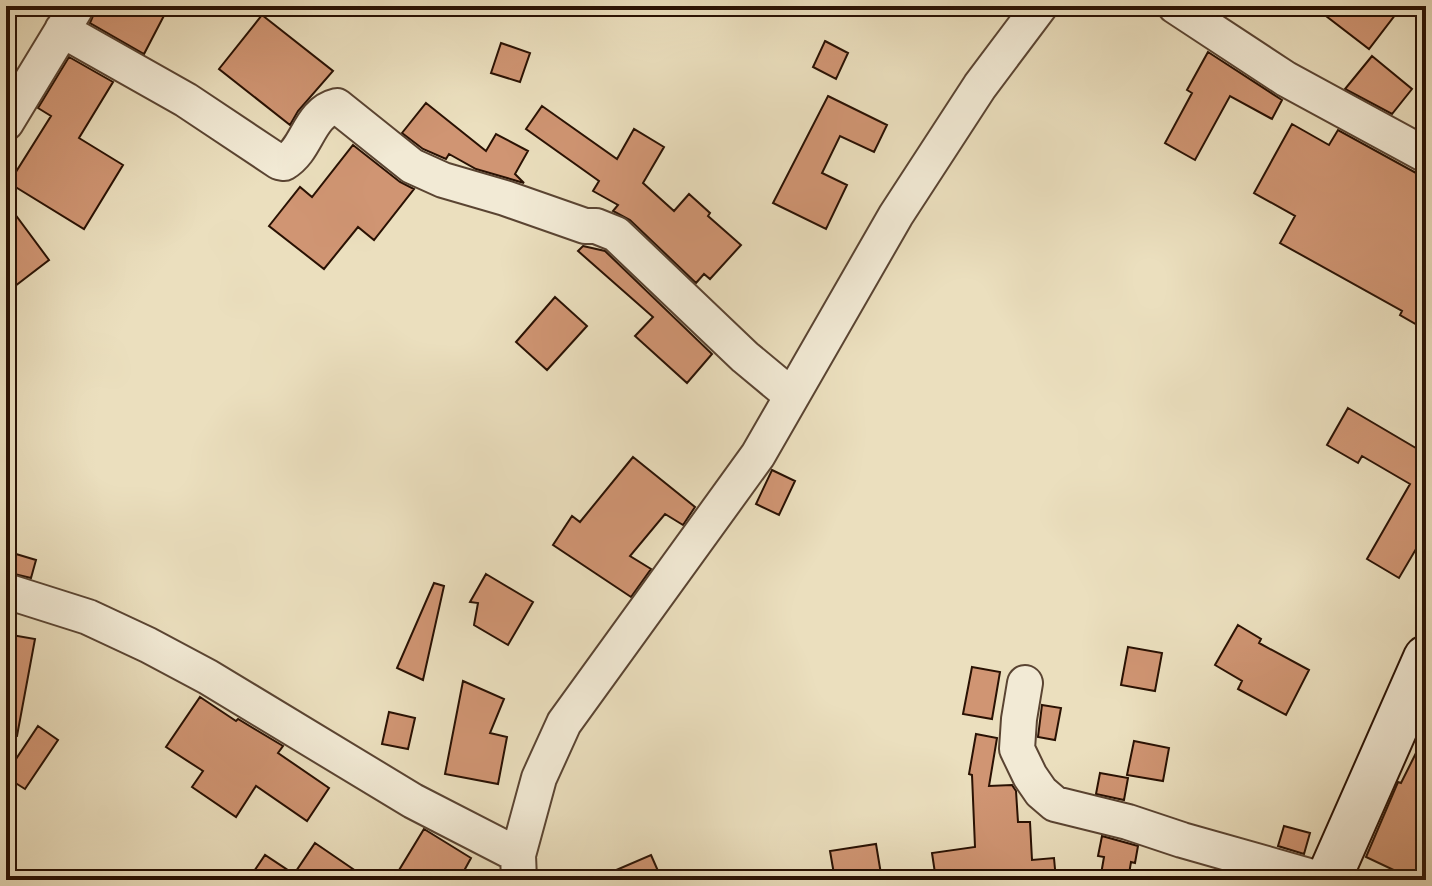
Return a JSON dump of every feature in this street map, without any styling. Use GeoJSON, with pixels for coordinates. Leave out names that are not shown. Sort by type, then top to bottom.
{"type":"FeatureCollection","features":[{"type":"Feature","properties":{"kind":"street"},"geometry":{"type":"LineString","coordinates":[[6,591],[88,617],[208,677],[518,868],[539,778],[564,723],[758,455],[896,215],[980,86],[1040,6]]}},
{"type":"Feature","properties":{"kind":"street"},"geometry":{"type":"LineString","coordinates":[[1175,6],[1286,79],[1426,155]]}},
{"type":"Feature","properties":{"kind":"street"},"geometry":{"type":"LineString","coordinates":[[6,123],[69,18],[279,162],[284,163],[293,157],[309,128],[322,113],[337,106],[412,166],[443,180],[616,234],[745,357],[792,396]]}},
{"type":"Feature","properties":{"kind":"street"},"geometry":{"type":"LineString","coordinates":[[1025,683],[1017,749],[1036,784],[1055,804],[1128,822],[1325,880],[1426,658]]}},
{"type":"Feature","properties":{"kind":"building"},"geometry":{"type":"Polygon","coordinates":[[[97,6],[169,6],[144,54],[90,23],[97,6]]]}},
{"type":"Feature","properties":{"kind":"building"},"geometry":{"type":"Polygon","coordinates":[[[1313,6],[1402,6],[1369,49],[1313,6]]]}},
{"type":"Feature","properties":{"kind":"building"},"geometry":{"type":"Polygon","coordinates":[[[262,15],[333,71],[298,111],[290,125],[219,69],[262,15]]]}},
{"type":"Feature","properties":{"kind":"building"},"geometry":{"type":"Polygon","coordinates":[[[825,41],[848,53],[836,79],[813,67],[825,41]]]}},
{"type":"Feature","properties":{"kind":"building"},"geometry":{"type":"Polygon","coordinates":[[[501,43],[530,53],[520,82],[491,73],[501,43]]]}},
{"type":"Feature","properties":{"kind":"building"},"geometry":{"type":"Polygon","coordinates":[[[1208,52],[1282,100],[1272,119],[1230,96],[1195,160],[1165,143],[1192,93],[1187,90],[1208,52]]]}},
{"type":"Feature","properties":{"kind":"building"},"geometry":{"type":"Polygon","coordinates":[[[1372,56],[1412,89],[1392,114],[1345,89],[1372,56]]]}},
{"type":"Feature","properties":{"kind":"building"},"geometry":{"type":"Polygon","coordinates":[[[69,57],[113,82],[79,138],[123,165],[84,229],[9,183],[51,116],[38,108],[69,57]]]}},
{"type":"Feature","properties":{"kind":"building"},"geometry":{"type":"Polygon","coordinates":[[[828,96],[887,125],[874,152],[840,136],[822,173],[847,185],[826,229],[773,203],[828,96]]]}},
{"type":"Feature","properties":{"kind":"building"},"geometry":{"type":"Polygon","coordinates":[[[426,103],[486,151],[496,134],[528,151],[515,174],[524,183],[476,169],[449,154],[446,159],[423,149],[402,133],[426,103]]]}},
{"type":"Feature","properties":{"kind":"building"},"geometry":{"type":"Polygon","coordinates":[[[542,106],[617,159],[634,129],[664,147],[643,183],[674,211],[689,194],[710,213],[708,216],[741,245],[710,279],[704,274],[696,283],[630,220],[613,211],[618,205],[593,191],[599,181],[526,129],[542,106]]]}},
{"type":"Feature","properties":{"kind":"building"},"geometry":{"type":"Polygon","coordinates":[[[1292,124],[1329,145],[1338,130],[1416,173],[1426,175],[1426,330],[1400,315],[1402,311],[1280,243],[1295,216],[1254,193],[1292,124]]]}},
{"type":"Feature","properties":{"kind":"building"},"geometry":{"type":"Polygon","coordinates":[[[353,145],[400,182],[414,189],[374,240],[358,227],[324,269],[269,226],[300,187],[312,197],[353,145]]]}},
{"type":"Feature","properties":{"kind":"building"},"geometry":{"type":"Polygon","coordinates":[[[6,202],[49,260],[6,293],[6,202]]]}},
{"type":"Feature","properties":{"kind":"building"},"geometry":{"type":"Polygon","coordinates":[[[583,246],[605,251],[712,354],[687,383],[635,336],[653,317],[578,251],[583,246]]]}},
{"type":"Feature","properties":{"kind":"building"},"geometry":{"type":"Polygon","coordinates":[[[555,297],[587,326],[547,370],[516,342],[555,297]]]}},
{"type":"Feature","properties":{"kind":"building"},"geometry":{"type":"Polygon","coordinates":[[[1348,408],[1426,454],[1426,532],[1399,578],[1367,559],[1410,484],[1362,456],[1358,463],[1327,445],[1348,408]]]}},
{"type":"Feature","properties":{"kind":"building"},"geometry":{"type":"Polygon","coordinates":[[[633,457],[695,507],[683,525],[665,514],[630,556],[651,569],[631,597],[553,545],[572,516],[580,522],[633,457]]]}},
{"type":"Feature","properties":{"kind":"building"},"geometry":{"type":"Polygon","coordinates":[[[772,470],[795,481],[779,515],[756,504],[772,470]]]}},
{"type":"Feature","properties":{"kind":"building"},"geometry":{"type":"Polygon","coordinates":[[[6,551],[36,560],[31,578],[6,572],[6,551]]]}},
{"type":"Feature","properties":{"kind":"building"},"geometry":{"type":"Polygon","coordinates":[[[486,574],[533,602],[508,645],[474,625],[478,603],[470,602],[486,574]]]}},
{"type":"Feature","properties":{"kind":"building"},"geometry":{"type":"Polygon","coordinates":[[[434,583],[444,586],[423,680],[397,668],[434,583]]]}},
{"type":"Feature","properties":{"kind":"building"},"geometry":{"type":"Polygon","coordinates":[[[1238,625],[1261,639],[1259,643],[1309,670],[1286,715],[1238,689],[1242,681],[1215,665],[1238,625]]]}},
{"type":"Feature","properties":{"kind":"building"},"geometry":{"type":"Polygon","coordinates":[[[6,634],[35,639],[17,736],[6,735],[6,634]]]}},
{"type":"Feature","properties":{"kind":"building"},"geometry":{"type":"Polygon","coordinates":[[[1128,647],[1162,653],[1155,691],[1121,685],[1128,647]]]}},
{"type":"Feature","properties":{"kind":"building"},"geometry":{"type":"Polygon","coordinates":[[[972,667],[1000,672],[992,719],[963,714],[972,667]]]}},
{"type":"Feature","properties":{"kind":"building"},"geometry":{"type":"Polygon","coordinates":[[[463,681],[504,699],[490,733],[507,737],[498,784],[445,774],[463,681]]]}},
{"type":"Feature","properties":{"kind":"building"},"geometry":{"type":"Polygon","coordinates":[[[200,697],[283,746],[278,753],[329,788],[307,821],[256,786],[236,817],[192,787],[203,771],[166,747],[200,697]]]}},
{"type":"Feature","properties":{"kind":"building"},"geometry":{"type":"Polygon","coordinates":[[[1042,705],[1061,708],[1055,740],[1038,737],[1042,705]]]}},
{"type":"Feature","properties":{"kind":"building"},"geometry":{"type":"Polygon","coordinates":[[[389,712],[415,718],[408,749],[382,744],[389,712]]]}},
{"type":"Feature","properties":{"kind":"building"},"geometry":{"type":"Polygon","coordinates":[[[38,726],[58,740],[25,789],[6,774],[38,726]]]}},
{"type":"Feature","properties":{"kind":"building"},"geometry":{"type":"Polygon","coordinates":[[[1426,733],[1426,868],[1421,880],[1394,880],[1398,872],[1366,857],[1398,782],[1401,783],[1426,733]]]}},
{"type":"Feature","properties":{"kind":"building"},"geometry":{"type":"Polygon","coordinates":[[[976,734],[997,738],[989,786],[1012,785],[1016,791],[1018,822],[1030,822],[1032,860],[1054,858],[1056,880],[983,880],[983,876],[936,880],[932,853],[975,847],[972,775],[969,774],[976,734]]]}},
{"type":"Feature","properties":{"kind":"building"},"geometry":{"type":"Polygon","coordinates":[[[1134,741],[1169,748],[1163,781],[1127,775],[1134,741]]]}},
{"type":"Feature","properties":{"kind":"building"},"geometry":{"type":"Polygon","coordinates":[[[1100,773],[1128,778],[1124,800],[1096,794],[1100,773]]]}},
{"type":"Feature","properties":{"kind":"building"},"geometry":{"type":"Polygon","coordinates":[[[1284,826],[1310,833],[1304,854],[1278,846],[1284,826]]]}},
{"type":"Feature","properties":{"kind":"building"},"geometry":{"type":"Polygon","coordinates":[[[424,829],[471,858],[459,880],[393,880],[424,829]]]}},
{"type":"Feature","properties":{"kind":"building"},"geometry":{"type":"Polygon","coordinates":[[[1102,836],[1138,846],[1128,880],[1100,880],[1104,857],[1098,856],[1102,836]]]}},
{"type":"Feature","properties":{"kind":"building"},"geometry":{"type":"Polygon","coordinates":[[[315,843],[369,880],[248,880],[265,855],[294,874],[315,843]]]}},
{"type":"Feature","properties":{"kind":"building"},"geometry":{"type":"Polygon","coordinates":[[[876,844],[882,880],[835,880],[830,851],[876,844]]]}},
{"type":"Feature","properties":{"kind":"building"},"geometry":{"type":"Polygon","coordinates":[[[651,855],[662,880],[593,880],[651,855]]]}}]}
